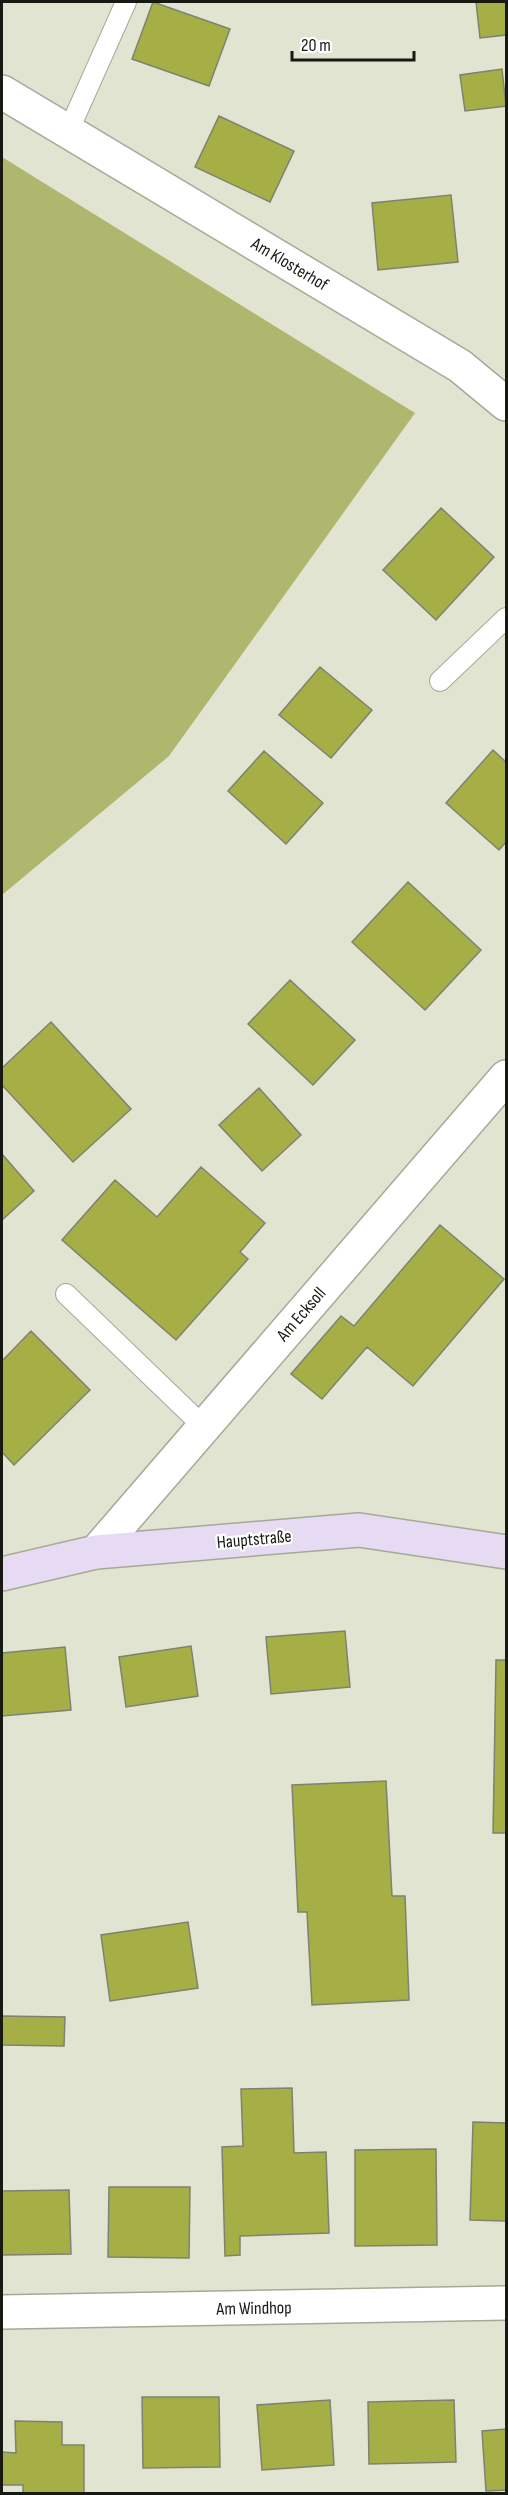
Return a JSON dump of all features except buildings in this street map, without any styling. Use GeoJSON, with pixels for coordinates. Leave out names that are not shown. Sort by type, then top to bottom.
{"type":"FeatureCollection","features":[{"type":"Feature","properties":{"kind":"street","name":"Am Klosterhof"},"geometry":{"type":"LineString","coordinates":[[2,92],[460,366],[507,404]]}},
{"type":"Feature","properties":{"kind":"street","name":"Am Ecksoll"},"geometry":{"type":"LineString","coordinates":[[96,1552],[507,1077]]}},
{"type":"Feature","properties":{"kind":"street","name":"Hauptstraße"},"geometry":{"type":"LineString","coordinates":[[2,1574],[96,1552],[359,1530],[507,1552]]}},
{"type":"Feature","properties":{"kind":"street","name":"Am Windhop"},"geometry":{"type":"LineString","coordinates":[[2,2312],[507,2303]]}},
{"type":"Feature","properties":{"kind":"lane"},"geometry":{"type":"LineString","coordinates":[[68,132],[126,2]]}},
{"type":"Feature","properties":{"kind":"lane"},"geometry":{"type":"LineString","coordinates":[[440,681],[507,618]]}},
{"type":"Feature","properties":{"kind":"lane"},"geometry":{"type":"LineString","coordinates":[[66,1294],[204,1427]]}},
{"type":"Feature","properties":{"kind":"green space"},"geometry":{"type":"Polygon","coordinates":[[[2,157],[415,413],[169,756],[2,895],[2,157]]]}}]}
